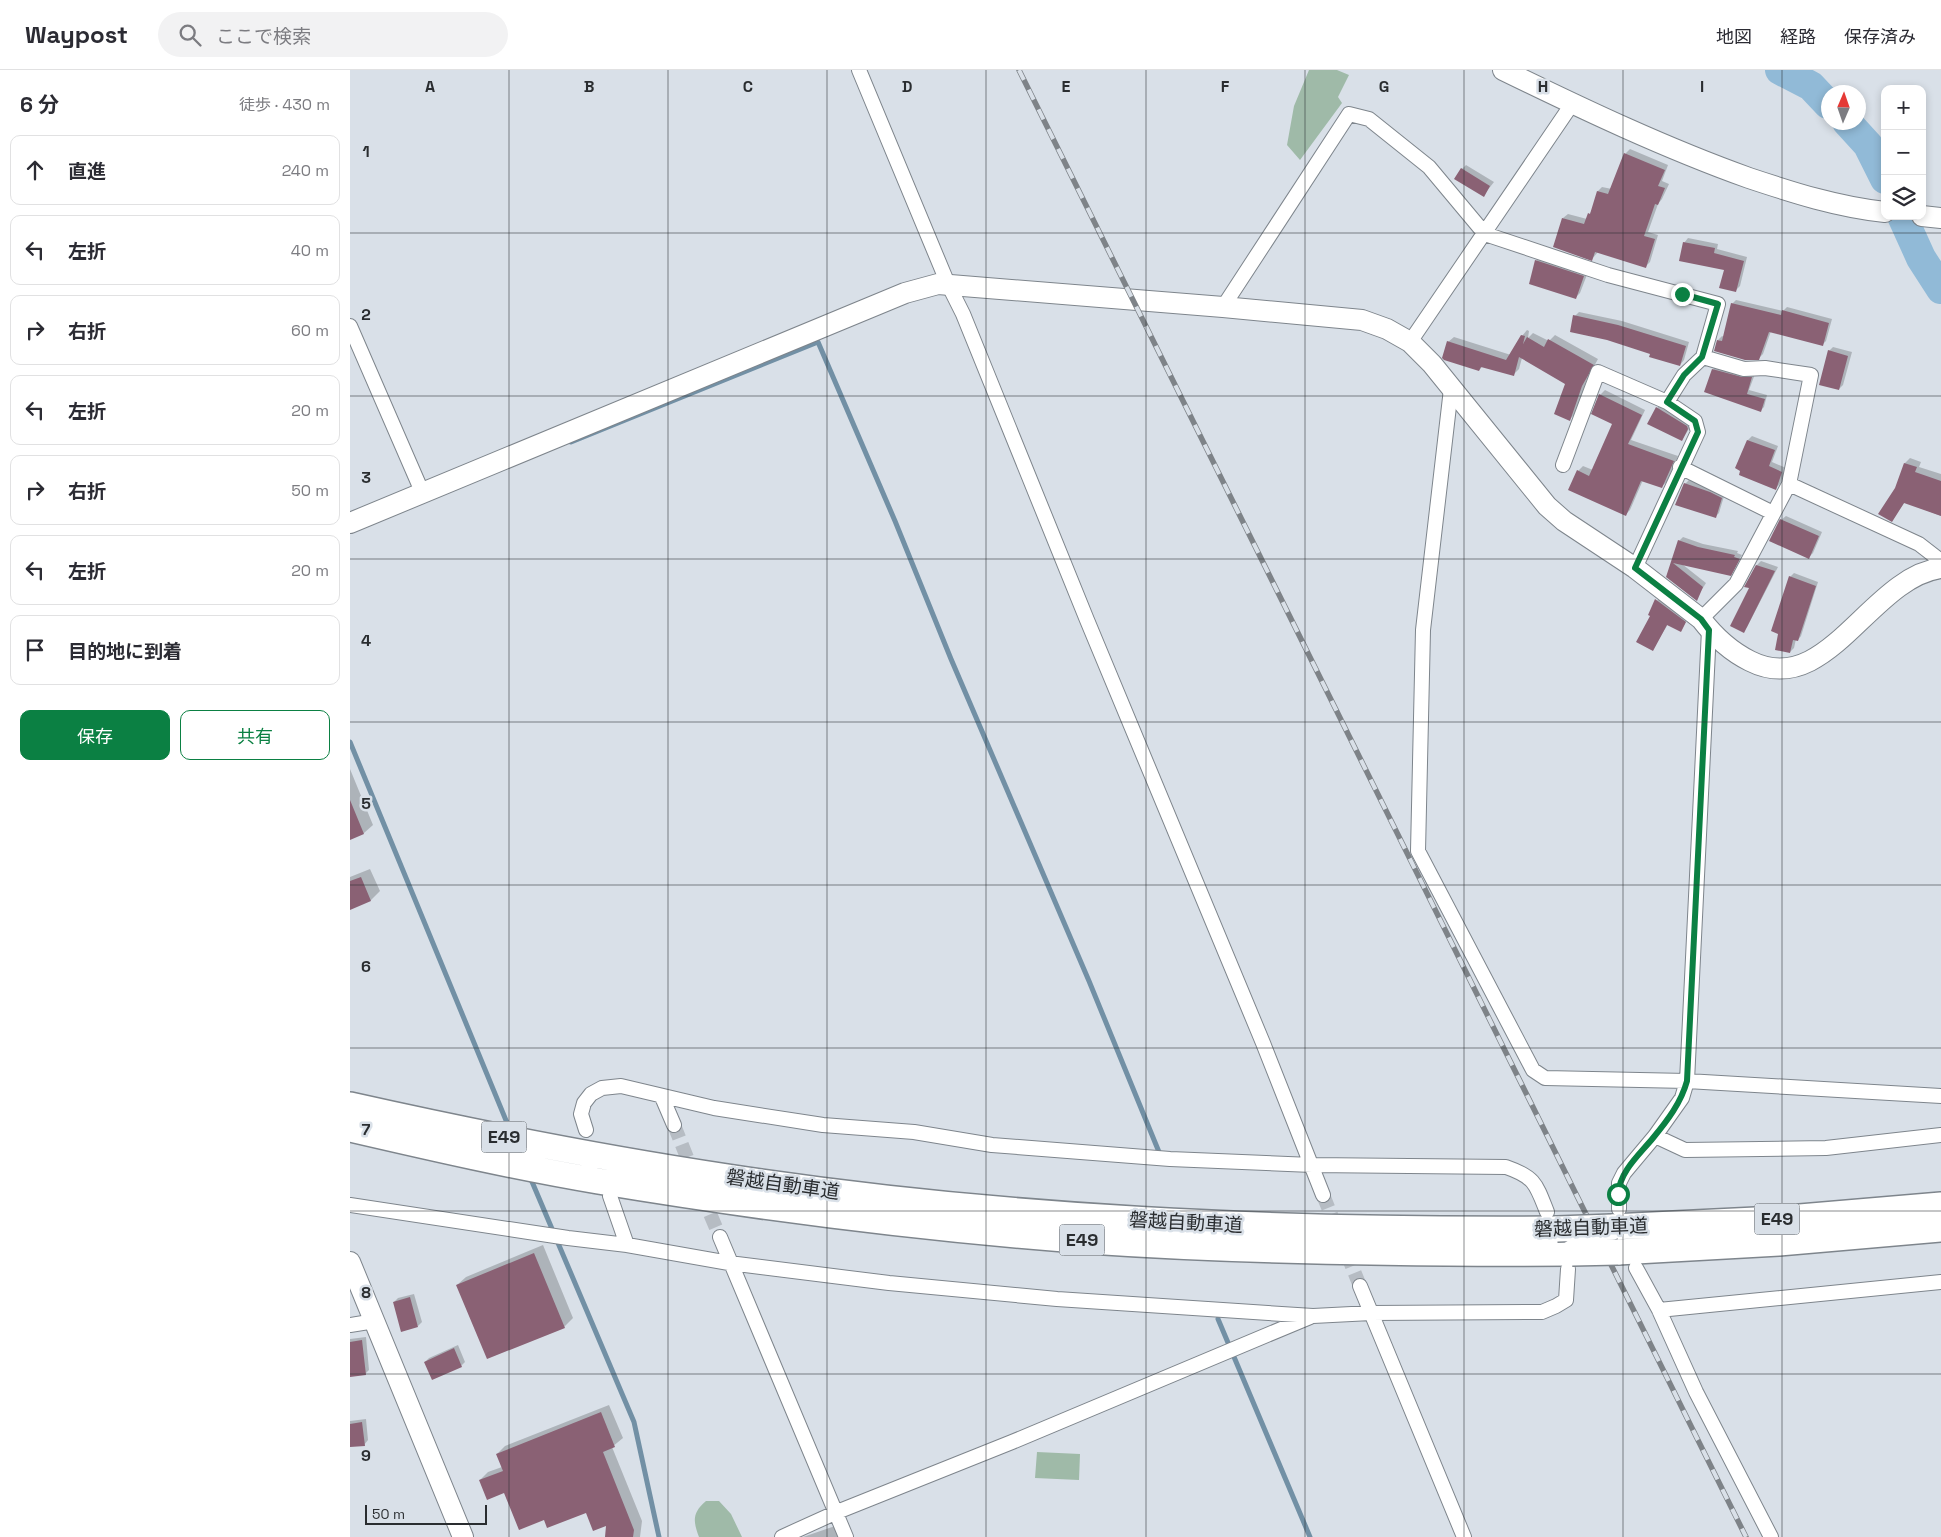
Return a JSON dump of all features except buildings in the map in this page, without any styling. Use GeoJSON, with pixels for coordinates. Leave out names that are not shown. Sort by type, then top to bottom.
{"type":"FeatureCollection","features":[{"type":"Feature","properties":{"kind":"highway"},"geometry":{"type":"LineString","coordinates":[[350,1090],[422,1114]]}},
{"type":"Feature","properties":{"kind":"highway","name":"磐越自動車道"},"geometry":{"type":"LineString","coordinates":[[350,1104],[422,1114],[586,1142],[728,1177],[977,1207],[1089,1216],[1322,1227],[1441,1230],[1552,1220],[1615,1218],[1776,1219],[1941,1204]]}},
{"type":"Feature","properties":{"kind":"highway"},"geometry":{"type":"LineString","coordinates":[[350,1129],[429,1153]]}},
{"type":"Feature","properties":{"kind":"highway"},"geometry":{"type":"LineString","coordinates":[[350,1144],[429,1153]]}},
{"type":"Feature","properties":{"kind":"highway","name":"磐越自動車道"},"geometry":{"type":"LineString","coordinates":[[429,1153],[547,1171],[602,1188],[974,1231],[1090,1241],[1325,1252],[1446,1254],[1570,1261],[1627,1260],[1779,1243],[1941,1229]]}},
{"type":"Feature","properties":{"kind":"street"},"geometry":{"type":"LineString","coordinates":[[859,70],[948,284],[963,314],[1323,1195]]}},
{"type":"Feature","properties":{"kind":"street"},"geometry":{"type":"LineString","coordinates":[[1503,70],[1572,104],[1697,159],[1787,191],[1832,204],[1881,212]]}},
{"type":"Feature","properties":{"kind":"street"},"geometry":{"type":"LineString","coordinates":[[1410,342],[1572,104]]}},
{"type":"Feature","properties":{"kind":"street"},"geometry":{"type":"LineString","coordinates":[[1224,307],[1349,114],[1369,119],[1429,168],[1485,234],[1608,275],[1718,304],[1702,357],[1684,375],[1667,402]]}},
{"type":"Feature","properties":{"kind":"street"},"geometry":{"type":"LineString","coordinates":[[1926,216],[1941,218]]}},
{"type":"Feature","properties":{"kind":"street"},"geometry":{"type":"LineString","coordinates":[[350,523],[905,293],[928,286],[948,284],[1362,320],[1388,329],[1410,342],[1432,364],[1547,506],[1564,521],[1635,568],[1705,624],[1726,646],[1758,665],[1786,669],[1800,666],[1824,654],[1889,593],[1904,582],[1932,569],[1941,568]]}},
{"type":"Feature","properties":{"kind":"street"},"geometry":{"type":"LineString","coordinates":[[350,326],[423,494]]}},
{"type":"Feature","properties":{"kind":"street"},"geometry":{"type":"LineString","coordinates":[[1615,1218],[1619,1183],[1624,1173],[1682,1098],[1687,1081],[1705,624],[1736,584],[1789,484],[1811,375],[1765,368],[1744,369],[1702,357]]}},
{"type":"Feature","properties":{"kind":"street"},"geometry":{"type":"LineString","coordinates":[[1563,465],[1598,372],[1667,402],[1695,421],[1698,432],[1635,568]]}},
{"type":"Feature","properties":{"kind":"street"},"geometry":{"type":"LineString","coordinates":[[1451,389],[1423,630],[1418,851],[1533,1070],[1545,1078],[1687,1081],[1941,1096]]}},
{"type":"Feature","properties":{"kind":"street"},"geometry":{"type":"LineString","coordinates":[[1680,468],[1773,513]]}},
{"type":"Feature","properties":{"kind":"street"},"geometry":{"type":"LineString","coordinates":[[1789,484],[1919,544],[1941,561]]}},
{"type":"Feature","properties":{"kind":"street"},"geometry":{"type":"LineString","coordinates":[[586,1142],[581,1114],[584,1102],[591,1094],[602,1088],[620,1086],[714,1108],[823,1125],[914,1132],[992,1144],[1163,1158],[1312,1165],[1506,1167],[1523,1173],[1537,1186],[1552,1220]]}},
{"type":"Feature","properties":{"kind":"street"},"geometry":{"type":"LineString","coordinates":[[662,1097],[674,1125]]}},
{"type":"Feature","properties":{"kind":"street"},"geometry":{"type":"LineString","coordinates":[[1654,1136],[1685,1150],[1826,1148],[1941,1135]]}},
{"type":"Feature","properties":{"kind":"street"},"geometry":{"type":"LineString","coordinates":[[602,1188],[627,1245]]}},
{"type":"Feature","properties":{"kind":"street"},"geometry":{"type":"LineString","coordinates":[[350,1205],[568,1238],[627,1245],[729,1263],[889,1283],[1058,1299],[1313,1316],[1542,1312],[1566,1300],[1570,1261]]}},
{"type":"Feature","properties":{"kind":"street"},"geometry":{"type":"LineString","coordinates":[[720,1237],[729,1263],[846,1537]]}},
{"type":"Feature","properties":{"kind":"street"},"geometry":{"type":"LineString","coordinates":[[1627,1260],[1659,1310],[1696,1392],[1771,1537]]}},
{"type":"Feature","properties":{"kind":"street"},"geometry":{"type":"LineString","coordinates":[[350,1262],[463,1537]]}},
{"type":"Feature","properties":{"kind":"street"},"geometry":{"type":"LineString","coordinates":[[1659,1310],[1941,1282]]}},
{"type":"Feature","properties":{"kind":"street"},"geometry":{"type":"LineString","coordinates":[[1360,1286],[1464,1537]]}},
{"type":"Feature","properties":{"kind":"street"},"geometry":{"type":"LineString","coordinates":[[782,1537],[836,1512],[1021,1438],[1313,1316]]}},
{"type":"Feature","properties":{"kind":"street"},"geometry":{"type":"LineString","coordinates":[[350,1325],[375,1321]]}},
{"type":"Feature","properties":{"kind":"green space"},"geometry":{"type":"Polygon","coordinates":[[[1309,70],[1337,70],[1349,75],[1338,97],[1342,103],[1300,160],[1287,145],[1294,106],[1309,70]]]}},
{"type":"Feature","properties":{"kind":"green space"},"geometry":{"type":"Polygon","coordinates":[[[1037,1452],[1080,1454],[1079,1480],[1035,1478],[1037,1452]]]}},
{"type":"Feature","properties":{"kind":"green space"},"geometry":{"type":"Polygon","coordinates":[[[706,1501],[719,1501],[731,1514],[742,1537],[699,1537],[695,1518],[698,1509],[706,1501]]]}},
{"type":"Feature","properties":{"kind":"waterway"},"geometry":{"type":"LineString","coordinates":[[1780,70],[1811,86],[1821,97]]}},
{"type":"Feature","properties":{"kind":"waterway"},"geometry":{"type":"LineString","coordinates":[[1854,130],[1868,145],[1883,175]]}},
{"type":"Feature","properties":{"kind":"waterway"},"geometry":{"type":"LineString","coordinates":[[1904,220],[1921,258],[1941,289]]}},
{"type":"Feature","properties":{"kind":"waterway"},"geometry":{"type":"LineString","coordinates":[[571,442],[818,342],[1089,981],[1159,1152]]}},
{"type":"Feature","properties":{"kind":"waterway"},"geometry":{"type":"LineString","coordinates":[[350,742],[510,1130]]}},
{"type":"Feature","properties":{"kind":"waterway"},"geometry":{"type":"LineString","coordinates":[[530,1177],[634,1422],[659,1537]]}},
{"type":"Feature","properties":{"kind":"waterway"},"geometry":{"type":"LineString","coordinates":[[1218,1319],[1310,1537]]}},
{"type":"Feature","properties":{"kind":"tunnel"},"geometry":{"type":"LineString","coordinates":[[674,1125],[694,1175]]}},
{"type":"Feature","properties":{"kind":"tunnel"},"geometry":{"type":"LineString","coordinates":[[702,1195],[720,1237]]}},
{"type":"Feature","properties":{"kind":"tunnel"},"geometry":{"type":"LineString","coordinates":[[1323,1195],[1360,1286]]}},
{"type":"Feature","properties":{"kind":"railway"},"geometry":{"type":"LineString","coordinates":[[1019,70],[1746,1537]]}},
{"type":"Feature","properties":{"kind":"route"},"geometry":{"type":"LineString","coordinates":[[1618,1194],[1619,1183],[1624,1173],[1682,1098],[1687,1081],[1709,630],[1701,619],[1635,568],[1698,432],[1695,421],[1667,402],[1684,375],[1702,357],[1718,304],[1682,294]]}}]}
